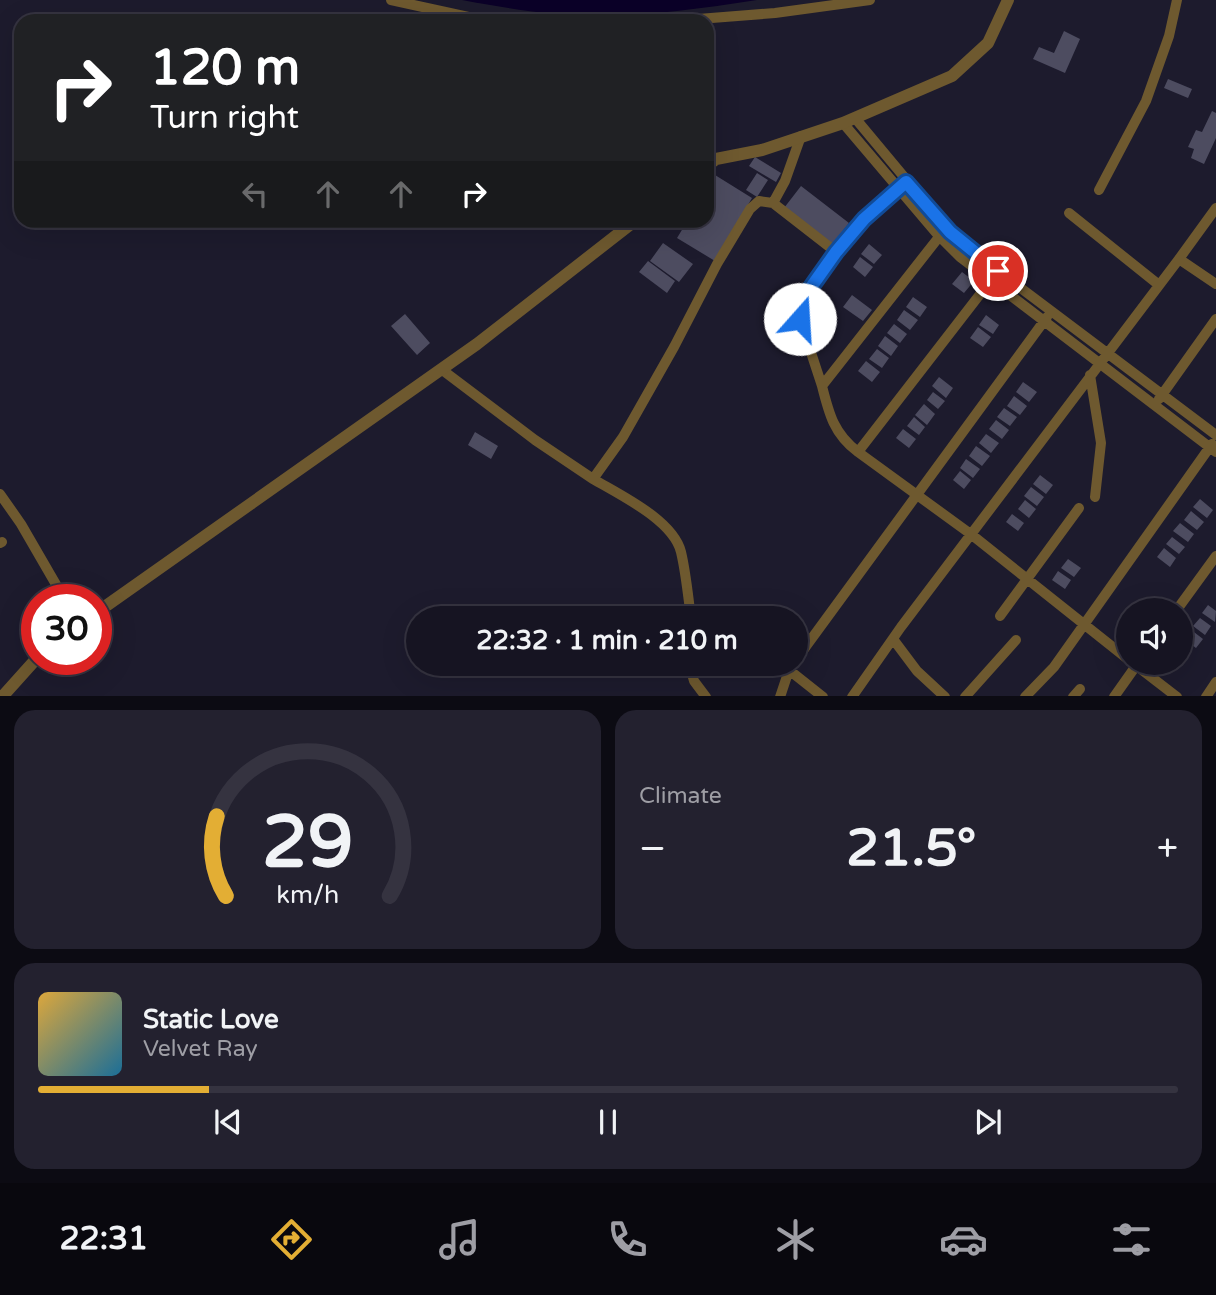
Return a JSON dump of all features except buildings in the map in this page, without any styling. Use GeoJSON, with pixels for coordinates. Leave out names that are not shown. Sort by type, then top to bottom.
{"type":"FeatureCollection","features":[{"type":"Feature","properties":{"kind":"street"},"geometry":{"type":"LineString","coordinates":[[391,0],[456,14]]}},
{"type":"Feature","properties":{"kind":"street"},"geometry":{"type":"LineString","coordinates":[[714,18],[775,13],[870,0]]}},
{"type":"Feature","properties":{"kind":"street"},"geometry":{"type":"LineString","coordinates":[[714,161],[762,150],[849,121],[952,76],[988,43],[1008,0]]}},
{"type":"Feature","properties":{"kind":"street"},"geometry":{"type":"LineString","coordinates":[[1098,190],[1146,101],[1169,36],[1177,0]]}},
{"type":"Feature","properties":{"kind":"street"},"geometry":{"type":"LineString","coordinates":[[849,121],[942,231],[990,281],[1154,405],[1214,443]]}},
{"type":"Feature","properties":{"kind":"street"},"geometry":{"type":"LineString","coordinates":[[773,203],[785,181],[801,136]]}},
{"type":"Feature","properties":{"kind":"street"},"geometry":{"type":"LineString","coordinates":[[902,185],[864,219],[836,252],[802,300],[800,319],[831,422],[841,437],[858,452],[972,536],[1116,650]]}},
{"type":"Feature","properties":{"kind":"street"},"geometry":{"type":"LineString","coordinates":[[593,478],[623,437],[750,209],[759,201],[773,203],[836,252]]}},
{"type":"Feature","properties":{"kind":"street"},"geometry":{"type":"LineString","coordinates":[[852,696],[1216,208]]}},
{"type":"Feature","properties":{"kind":"street"},"geometry":{"type":"LineString","coordinates":[[1069,213],[1159,285]]}},
{"type":"Feature","properties":{"kind":"street"},"geometry":{"type":"LineString","coordinates":[[112,602],[532,303],[626,228]]}},
{"type":"Feature","properties":{"kind":"street"},"geometry":{"type":"LineString","coordinates":[[942,231],[1163,394],[1214,443]]}},
{"type":"Feature","properties":{"kind":"street"},"geometry":{"type":"LineString","coordinates":[[822,386],[942,231]]}},
{"type":"Feature","properties":{"kind":"street"},"geometry":{"type":"LineString","coordinates":[[1179,259],[1216,284]]}},
{"type":"Feature","properties":{"kind":"street"},"geometry":{"type":"LineString","coordinates":[[858,452],[998,271]]}},
{"type":"Feature","properties":{"kind":"street"},"geometry":{"type":"LineString","coordinates":[[808,643],[1052,310]]}},
{"type":"Feature","properties":{"kind":"street"},"geometry":{"type":"LineString","coordinates":[[1154,405],[1216,319]]}},
{"type":"Feature","properties":{"kind":"street"},"geometry":{"type":"LineString","coordinates":[[441,369],[535,440],[653,516],[675,538],[681,550],[689,606]]}},
{"type":"Feature","properties":{"kind":"street"},"geometry":{"type":"LineString","coordinates":[[1090,374],[1101,443],[1095,497]]}},
{"type":"Feature","properties":{"kind":"street"},"geometry":{"type":"LineString","coordinates":[[1025,696],[1054,667],[1082,624],[1214,443]]}},
{"type":"Feature","properties":{"kind":"street"},"geometry":{"type":"LineString","coordinates":[[0,494],[56,584]]}},
{"type":"Feature","properties":{"kind":"street"},"geometry":{"type":"LineString","coordinates":[[1000,616],[1079,508]]}},
{"type":"Feature","properties":{"kind":"street"},"geometry":{"type":"LineString","coordinates":[[1185,598],[1216,556]]}},
{"type":"Feature","properties":{"kind":"street"},"geometry":{"type":"LineString","coordinates":[[893,639],[917,671],[945,696]]}},
{"type":"Feature","properties":{"kind":"street"},"geometry":{"type":"LineString","coordinates":[[965,696],[1016,640]]}},
{"type":"Feature","properties":{"kind":"street"},"geometry":{"type":"LineString","coordinates":[[2,696],[22,675]]}},
{"type":"Feature","properties":{"kind":"street"},"geometry":{"type":"LineString","coordinates":[[1114,696],[1127,675]]}},
{"type":"Feature","properties":{"kind":"street"},"geometry":{"type":"LineString","coordinates":[[1150,675],[1177,696]]}},
{"type":"Feature","properties":{"kind":"street"},"geometry":{"type":"LineString","coordinates":[[693,676],[706,696]]}},
{"type":"Feature","properties":{"kind":"street"},"geometry":{"type":"LineString","coordinates":[[780,696],[788,676]]}},
{"type":"Feature","properties":{"kind":"street"},"geometry":{"type":"LineString","coordinates":[[804,676],[823,696]]}},
{"type":"Feature","properties":{"kind":"street"},"geometry":{"type":"LineString","coordinates":[[1206,696],[1216,682]]}},
{"type":"Feature","properties":{"kind":"shaded area"},"geometry":{"type":"Polygon","coordinates":[[[462,0],[757,0],[643,14],[557,14],[462,0]]]}},
{"type":"Feature","properties":{"kind":"route"},"geometry":{"type":"LineString","coordinates":[[800,319],[802,300],[836,252],[864,219],[906,182],[950,232],[998,271]]}}]}
